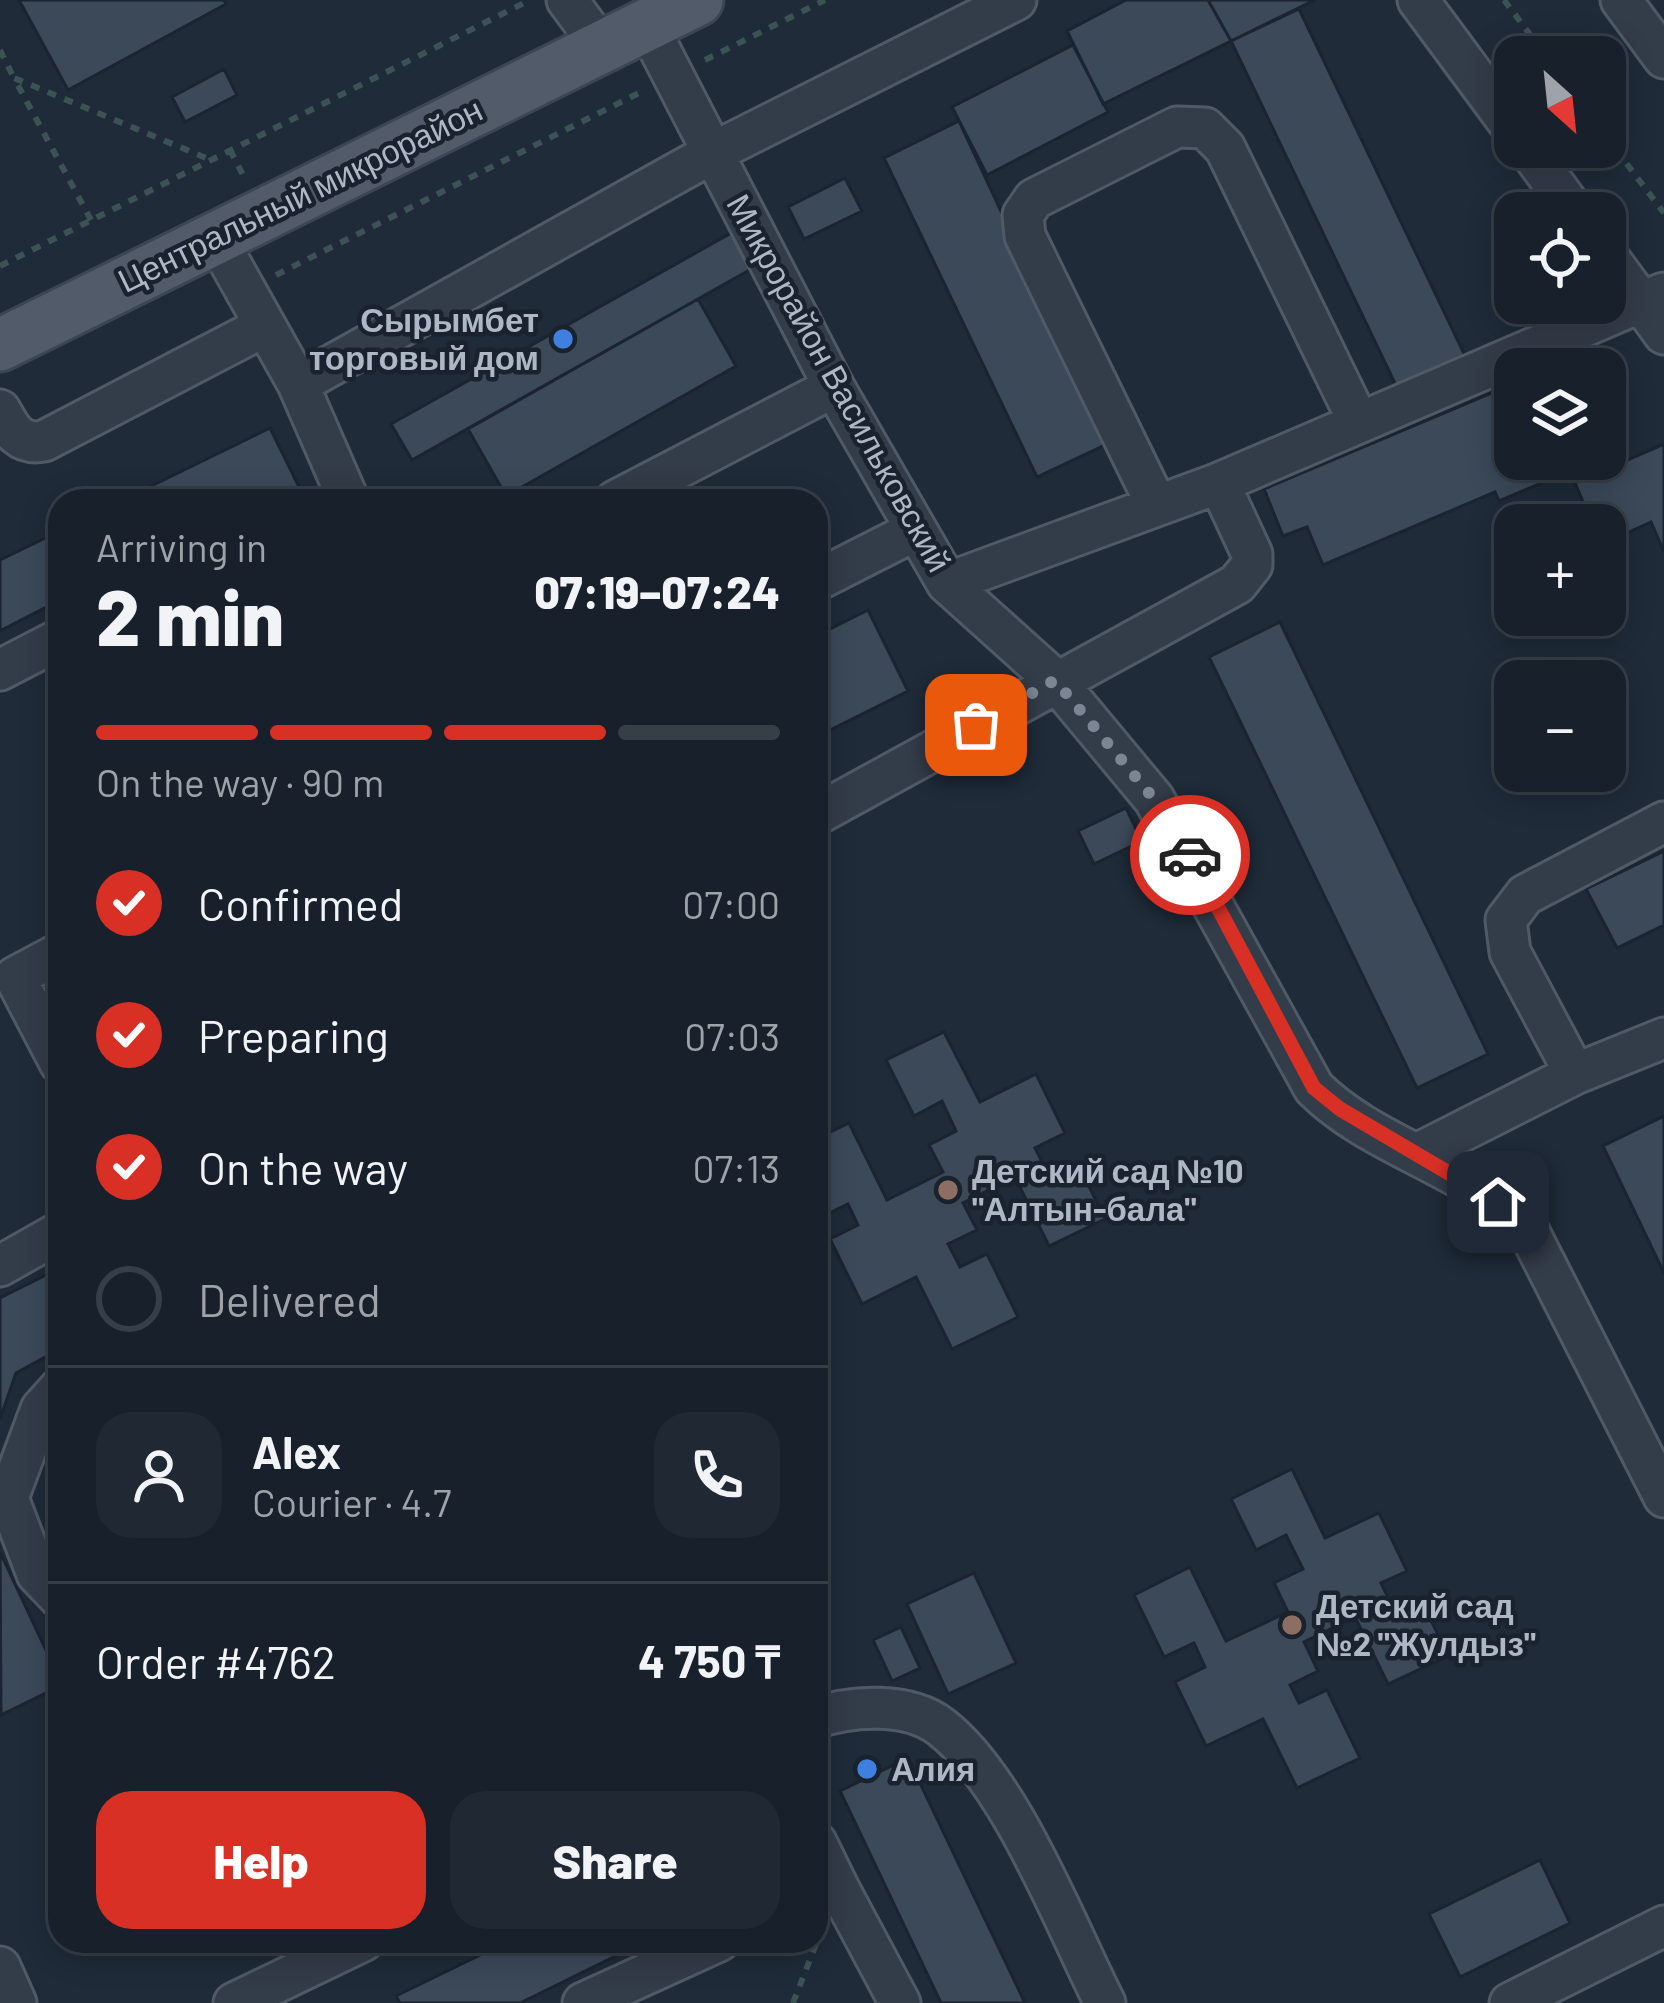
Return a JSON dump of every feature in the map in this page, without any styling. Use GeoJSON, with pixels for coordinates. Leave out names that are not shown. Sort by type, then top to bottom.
{"type":"FeatureCollection","features":[{"type":"Feature","properties":{"kind":"main road","name":"Центральный микрорайон"},"geometry":{"type":"LineString","coordinates":[[0,345],[697,0]]}},
{"type":"Feature","properties":{"kind":"street"},"geometry":{"type":"LineString","coordinates":[[567,0],[601,46]]}},
{"type":"Feature","properties":{"kind":"street"},"geometry":{"type":"LineString","coordinates":[[298,384],[714,152],[1016,0]]}},
{"type":"Feature","properties":{"kind":"street"},"geometry":{"type":"LineString","coordinates":[[1418,0],[1494,103]]}},
{"type":"Feature","properties":{"kind":"street"},"geometry":{"type":"LineString","coordinates":[[1621,0],[1664,58]]}},
{"type":"Feature","properties":{"kind":"street","name":"Микрорайон Васильковский"},"geometry":{"type":"LineString","coordinates":[[647,25],[834,387],[947,583],[1055,680],[1169,821],[1314,1088],[1498,1202],[1527,1228],[1664,1496]]}},
{"type":"Feature","properties":{"kind":"street"},"geometry":{"type":"LineString","coordinates":[[1156,502],[1025,236],[1022,215],[1034,200],[1177,127],[1205,128],[1225,148],[1359,423]]}},
{"type":"Feature","properties":{"kind":"street"},"geometry":{"type":"LineString","coordinates":[[215,236],[298,384],[344,489]]}},
{"type":"Feature","properties":{"kind":"street"},"geometry":{"type":"LineString","coordinates":[[947,583],[1156,502],[1219,483],[1359,423],[1657,310],[1626,276]]}},
{"type":"Feature","properties":{"kind":"street"},"geometry":{"type":"LineString","coordinates":[[0,410],[15,435],[32,443],[44,441],[256,309]]}},
{"type":"Feature","properties":{"kind":"street"},"geometry":{"type":"LineString","coordinates":[[638,489],[834,387]]}},
{"type":"Feature","properties":{"kind":"street"},"geometry":{"type":"LineString","coordinates":[[828,808],[1246,576],[1249,543],[1219,483]]}},
{"type":"Feature","properties":{"kind":"street"},"geometry":{"type":"LineString","coordinates":[[828,574],[916,530]]}},
{"type":"Feature","properties":{"kind":"street"},"geometry":{"type":"LineString","coordinates":[[0,670],[48,646]]}},
{"type":"Feature","properties":{"kind":"street"},"geometry":{"type":"LineString","coordinates":[[1575,1074],[1510,952],[1506,920],[1525,895],[1664,822]]}},
{"type":"Feature","properties":{"kind":"street"},"geometry":{"type":"LineString","coordinates":[[48,957],[8,972],[48,1042]]}},
{"type":"Feature","properties":{"kind":"street"},"geometry":{"type":"LineString","coordinates":[[1417,1154],[1575,1074],[1664,1038]]}},
{"type":"Feature","properties":{"kind":"street"},"geometry":{"type":"LineString","coordinates":[[0,1266],[48,1239]]}},
{"type":"Feature","properties":{"kind":"street"},"geometry":{"type":"LineString","coordinates":[[48,1401],[8,1498],[37,1574],[48,1585]]}},
{"type":"Feature","properties":{"kind":"street"},"geometry":{"type":"LineString","coordinates":[[828,1715],[853,1709],[903,1712],[927,1718],[963,1748],[1003,1802],[1106,2003]]}},
{"type":"Feature","properties":{"kind":"street"},"geometry":{"type":"LineString","coordinates":[[828,1894],[900,2003]]}},
{"type":"Feature","properties":{"kind":"street"},"geometry":{"type":"LineString","coordinates":[[1510,2003],[1664,1926]]}},
{"type":"Feature","properties":{"kind":"street"},"geometry":{"type":"LineString","coordinates":[[234,2003],[338,1953]]}},
{"type":"Feature","properties":{"kind":"street"},"geometry":{"type":"LineString","coordinates":[[583,2003],[693,1953]]}},
{"type":"Feature","properties":{"kind":"street"},"geometry":{"type":"LineString","coordinates":[[0,1967],[16,2003]]}},
{"type":"Feature","properties":{"kind":"path"},"geometry":{"type":"LineString","coordinates":[[0,266],[530,0]]}},
{"type":"Feature","properties":{"kind":"path"},"geometry":{"type":"LineString","coordinates":[[256,309],[674,76],[825,0]]}},
{"type":"Feature","properties":{"kind":"path"},"geometry":{"type":"LineString","coordinates":[[1504,0],[1531,36]]}},
{"type":"Feature","properties":{"kind":"path"},"geometry":{"type":"LineString","coordinates":[[0,50],[91,220]]}},
{"type":"Feature","properties":{"kind":"path"},"geometry":{"type":"LineString","coordinates":[[14,78],[211,160]]}},
{"type":"Feature","properties":{"kind":"path"},"geometry":{"type":"LineString","coordinates":[[1626,162],[1664,213]]}},
{"type":"Feature","properties":{"kind":"path"},"geometry":{"type":"LineString","coordinates":[[793,2003],[808,1953]]}},
{"type":"Feature","properties":{"kind":"building"},"geometry":{"type":"Polygon","coordinates":[[[19,0],[224,0],[226,4],[68,90],[19,0]]]}},
{"type":"Feature","properties":{"kind":"building"},"geometry":{"type":"Polygon","coordinates":[[[1126,0],[1208,0],[1231,41],[1103,104],[1067,31],[1126,0]]]}},
{"type":"Feature","properties":{"kind":"building"},"geometry":{"type":"Polygon","coordinates":[[[1208,0],[1315,0],[1231,41],[1208,0]]]}},
{"type":"Feature","properties":{"kind":"building"},"geometry":{"type":"Polygon","coordinates":[[[1299,9],[1470,366],[1402,398],[1231,41],[1299,9]]]}},
{"type":"Feature","properties":{"kind":"building"},"geometry":{"type":"Polygon","coordinates":[[[1073,45],[1108,112],[987,175],[952,107],[1073,45]]]}},
{"type":"Feature","properties":{"kind":"building"},"geometry":{"type":"Polygon","coordinates":[[[224,69],[237,95],[185,122],[172,97],[224,69]]]}},
{"type":"Feature","properties":{"kind":"building"},"geometry":{"type":"Polygon","coordinates":[[[959,121],[1109,443],[1037,477],[884,158],[959,121]]]}},
{"type":"Feature","properties":{"kind":"building"},"geometry":{"type":"Polygon","coordinates":[[[845,178],[862,211],[804,239],[788,207],[845,178]]]}},
{"type":"Feature","properties":{"kind":"building"},"geometry":{"type":"Polygon","coordinates":[[[733,232],[753,268],[412,460],[391,424],[733,232]]]}},
{"type":"Feature","properties":{"kind":"building"},"geometry":{"type":"Polygon","coordinates":[[[698,299],[736,366],[518,489],[502,489],[468,429],[698,299]]]}},
{"type":"Feature","properties":{"kind":"building"},"geometry":{"type":"Polygon","coordinates":[[[1494,392],[1494,480],[1549,480],[1499,501],[1495,492],[1323,565],[1307,527],[1283,536],[1264,489],[1494,392]]]}},
{"type":"Feature","properties":{"kind":"building"},"geometry":{"type":"Polygon","coordinates":[[[270,428],[300,489],[145,489],[270,428]]]}},
{"type":"Feature","properties":{"kind":"building"},"geometry":{"type":"Polygon","coordinates":[[[1664,444],[1664,552],[1651,522],[1626,533],[1626,504],[1584,504],[1575,483],[1626,480],[1626,461],[1664,444]]]}},
{"type":"Feature","properties":{"kind":"building"},"geometry":{"type":"Polygon","coordinates":[[[48,537],[48,606],[0,631],[0,560],[48,537]]]}},
{"type":"Feature","properties":{"kind":"building"},"geometry":{"type":"Polygon","coordinates":[[[868,610],[908,691],[828,731],[828,630],[868,610]]]}},
{"type":"Feature","properties":{"kind":"building"},"geometry":{"type":"Polygon","coordinates":[[[1280,622],[1488,1054],[1417,1088],[1209,657],[1280,622]]]}},
{"type":"Feature","properties":{"kind":"building"},"geometry":{"type":"Polygon","coordinates":[[[1126,808],[1142,841],[1094,864],[1078,831],[1126,808]]]}},
{"type":"Feature","properties":{"kind":"building"},"geometry":{"type":"Polygon","coordinates":[[[1664,851],[1664,925],[1617,948],[1586,889],[1664,851]]]}},
{"type":"Feature","properties":{"kind":"building"},"geometry":{"type":"Polygon","coordinates":[[[944,1032],[980,1102],[1036,1074],[1065,1133],[1035,1148],[1049,1176],[1077,1162],[1105,1219],[1049,1246],[1015,1177],[963,1203],[977,1230],[948,1244],[960,1267],[987,1254],[1018,1317],[952,1349],[916,1277],[862,1304],[830,1239],[858,1225],[848,1204],[828,1214],[828,1133],[849,1123],[887,1200],[943,1172],[929,1145],[956,1131],[942,1101],[914,1116],[886,1060],[944,1032]]]}},
{"type":"Feature","properties":{"kind":"building"},"geometry":{"type":"Polygon","coordinates":[[[1664,1116],[1664,1273],[1603,1146],[1664,1116]]]}},
{"type":"Feature","properties":{"kind":"building"},"geometry":{"type":"Polygon","coordinates":[[[48,1274],[48,1356],[16,1373],[0,1419],[0,1298],[48,1274]]]}},
{"type":"Feature","properties":{"kind":"building","name":"Детский сад №2 \"Жулдыз\""},"geometry":{"type":"Polygon","coordinates":[[[1292,1469],[1325,1538],[1379,1513],[1407,1571],[1381,1583],[1395,1612],[1421,1599],[1448,1656],[1388,1684],[1355,1617],[1304,1642],[1318,1671],[1290,1685],[1299,1703],[1327,1690],[1360,1758],[1297,1788],[1263,1719],[1206,1746],[1175,1682],[1205,1667],[1194,1643],[1164,1657],[1134,1595],[1190,1567],[1226,1641],[1288,1612],[1274,1583],[1303,1569],[1286,1535],[1256,1550],[1231,1499],[1292,1469]]]}},
{"type":"Feature","properties":{"kind":"building"},"geometry":{"type":"Polygon","coordinates":[[[0,1552],[48,1654],[48,1692],[1,1715],[0,1552]]]}},
{"type":"Feature","properties":{"kind":"building"},"geometry":{"type":"Polygon","coordinates":[[[974,1573],[1016,1663],[948,1694],[907,1604],[974,1573]]]}},
{"type":"Feature","properties":{"kind":"building"},"geometry":{"type":"Polygon","coordinates":[[[901,1627],[920,1668],[892,1681],[873,1640],[901,1627]]]}},
{"type":"Feature","properties":{"kind":"building"},"geometry":{"type":"Polygon","coordinates":[[[908,1758],[1025,2003],[941,2003],[840,1791],[908,1758]]]}},
{"type":"Feature","properties":{"kind":"building"},"geometry":{"type":"Polygon","coordinates":[[[1540,1860],[1570,1923],[1460,1977],[1429,1914],[1540,1860]]]}},
{"type":"Feature","properties":{"kind":"building"},"geometry":{"type":"Polygon","coordinates":[[[484,1953],[622,1953],[520,2003],[400,2003],[396,1996],[484,1953]]]}},
{"type":"Feature","properties":{"kind":"way so far"},"geometry":{"type":"LineString","coordinates":[[976,725],[1055,680],[1154,799],[1190,855]]}},
{"type":"Feature","properties":{"kind":"place","name":"Сырымбет торговый дом"},"geometry":{"type":"Point","coordinates":[563,339]}},
{"type":"Feature","properties":{"kind":"place","name":"Детский сад №10 \"Алтын-бала\""},"geometry":{"type":"Point","coordinates":[948,1190]}},
{"type":"Feature","properties":{"kind":"place","name":"Детский сад №2 \"Жулдыз\""},"geometry":{"type":"Point","coordinates":[1292,1625]}},
{"type":"Feature","properties":{"kind":"place","name":"Алия"},"geometry":{"type":"Point","coordinates":[867,1769]}},
{"type":"Feature","properties":{"kind":"route"},"geometry":{"type":"LineString","coordinates":[[1190,855],[1314,1088],[1340,1109],[1498,1202]]}}]}
